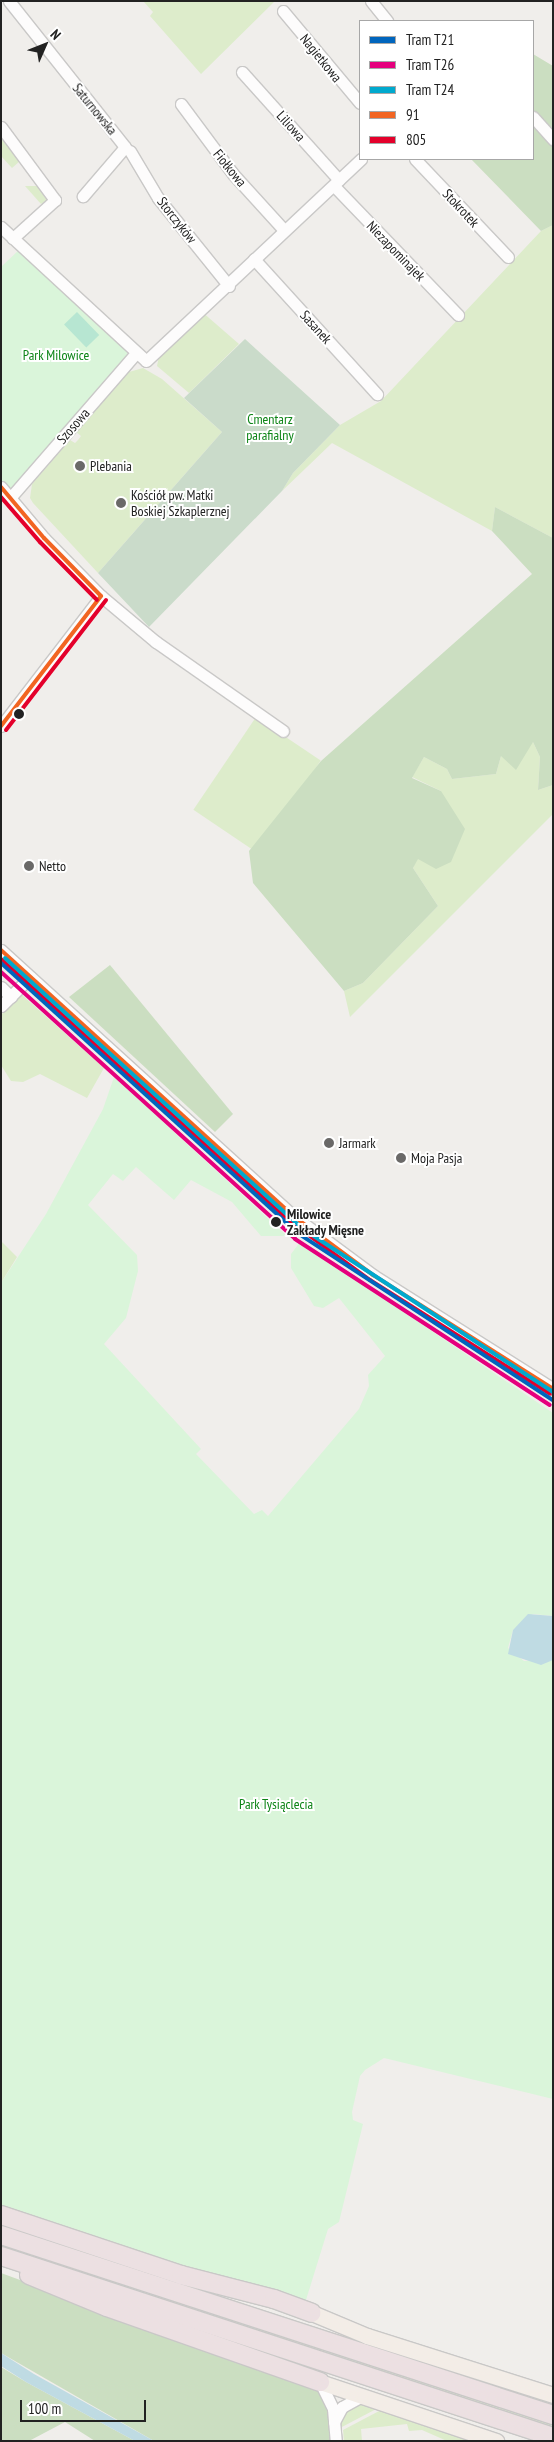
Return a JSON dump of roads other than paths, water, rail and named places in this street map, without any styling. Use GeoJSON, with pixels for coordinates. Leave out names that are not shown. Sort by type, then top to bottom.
{"type":"FeatureCollection","features":[{"type":"Feature","properties":{"kind":"highway"},"geometry":{"type":"LineString","coordinates":[[1,2215],[153,2266],[312,2313]]}},
{"type":"Feature","properties":{"kind":"highway"},"geometry":{"type":"LineString","coordinates":[[1,2234],[553,2415]]}},
{"type":"Feature","properties":{"kind":"highway"},"geometry":{"type":"LineString","coordinates":[[1,2256],[553,2437]]}},
{"type":"Feature","properties":{"kind":"highway"},"geometry":{"type":"LineString","coordinates":[[1,2262],[106,2307],[320,2382]]}},
{"type":"Feature","properties":{"kind":"main road"},"geometry":{"type":"LineString","coordinates":[[312,2313],[368,2336],[553,2395]]}},
{"type":"Feature","properties":{"kind":"main road"},"geometry":{"type":"LineString","coordinates":[[320,2382],[496,2441]]}},
{"type":"Feature","properties":{"kind":"street","name":"Saturnowska"},"geometry":{"type":"LineString","coordinates":[[9,1],[127,149]]}},
{"type":"Feature","properties":{"kind":"street"},"geometry":{"type":"LineString","coordinates":[[372,1],[386,20]]}},
{"type":"Feature","properties":{"kind":"street","name":"Nagietkowa"},"geometry":{"type":"LineString","coordinates":[[283,11],[359,102]]}},
{"type":"Feature","properties":{"kind":"street","name":"Liliowa"},"geometry":{"type":"LineString","coordinates":[[242,72],[337,183]]}},
{"type":"Feature","properties":{"kind":"street","name":"Fiołkowa"},"geometry":{"type":"LineString","coordinates":[[181,104],[233,174],[283,229]]}},
{"type":"Feature","properties":{"kind":"street"},"geometry":{"type":"LineString","coordinates":[[534,118],[553,139]]}},
{"type":"Feature","properties":{"kind":"street"},"geometry":{"type":"LineString","coordinates":[[1,127],[55,200],[13,238]]}},
{"type":"Feature","properties":{"kind":"street"},"geometry":{"type":"LineString","coordinates":[[83,196],[127,149]]}},
{"type":"Feature","properties":{"kind":"street","name":"Storczyków"},"geometry":{"type":"LineString","coordinates":[[127,149],[158,198],[229,286]]}},
{"type":"Feature","properties":{"kind":"street"},"geometry":{"type":"LineString","coordinates":[[1,227],[146,361],[229,286],[283,229],[337,183],[360,160]]}},
{"type":"Feature","properties":{"kind":"street","name":"Stokrotek"},"geometry":{"type":"LineString","coordinates":[[416,160],[508,257]]}},
{"type":"Feature","properties":{"kind":"street","name":"Niezapominajek"},"geometry":{"type":"LineString","coordinates":[[337,183],[458,316]]}},
{"type":"Feature","properties":{"kind":"street","name":"Sasanek"},"geometry":{"type":"LineString","coordinates":[[254,259],[377,394]]}},
{"type":"Feature","properties":{"kind":"street","name":"Szosowa"},"geometry":{"type":"LineString","coordinates":[[10,498],[136,353]]}},
{"type":"Feature","properties":{"kind":"street"},"geometry":{"type":"LineString","coordinates":[[1,487],[101,596],[156,642],[283,731]]}},
{"type":"Feature","properties":{"kind":"street"},"geometry":{"type":"LineString","coordinates":[[1,726],[101,596]]}},
{"type":"Feature","properties":{"kind":"street"},"geometry":{"type":"LineString","coordinates":[[1,950],[298,1220],[373,1274],[553,1389]]}},
{"type":"Feature","properties":{"kind":"street"},"geometry":{"type":"LineString","coordinates":[[1,1006],[30,976]]}},
{"type":"Feature","properties":{"kind":"street"},"geometry":{"type":"LineString","coordinates":[[1,987],[11,997]]}},
{"type":"Feature","properties":{"kind":"street"},"geometry":{"type":"LineString","coordinates":[[320,2382],[327,2393],[334,2422],[336,2441]]}},
{"type":"Feature","properties":{"kind":"street"},"geometry":{"type":"LineString","coordinates":[[334,2422],[342,2407],[362,2396]]}},
{"type":"Feature","properties":{"kind":"water"},"geometry":{"type":"Polygon","coordinates":[[[528,1614],[553,1616],[553,1660],[541,1665],[508,1654],[513,1630],[528,1614]]]}},
{"type":"Feature","properties":{"kind":"water"},"geometry":{"type":"Polygon","coordinates":[[[1,2353],[34,2374],[154,2441],[135,2441],[26,2382],[1,2366],[1,2353]]]}},
{"type":"Feature","properties":{"kind":"tram line","name":"T24"},"geometry":{"type":"LineString","coordinates":[[5,958],[303,1229],[553,1392]]}},
{"type":"Feature","properties":{"kind":"tram line","name":"T21"},"geometry":{"type":"LineString","coordinates":[[1,963],[299,1234],[553,1400]]}},
{"type":"Feature","properties":{"kind":"tram line","name":"T26"},"geometry":{"type":"LineString","coordinates":[[1,972],[295,1239],[550,1405]]}},
{"type":"Feature","properties":{"kind":"place","name":"Plebania"},"geometry":{"type":"Point","coordinates":[80,466]}},
{"type":"Feature","properties":{"kind":"place","name":"Kościół pw. Matki Boskiej Szkaplerznej"},"geometry":{"type":"Point","coordinates":[121,503]}},
{"type":"Feature","properties":{"kind":"place","name":"Netto"},"geometry":{"type":"Point","coordinates":[29,866]}},
{"type":"Feature","properties":{"kind":"place","name":"Jarmark"},"geometry":{"type":"Point","coordinates":[329,1143]}},
{"type":"Feature","properties":{"kind":"place","name":"Moja Pasja"},"geometry":{"type":"Point","coordinates":[401,1158]}},
{"type":"Feature","properties":{"kind":"place","name":"Milowice Zakłady Mięsne"},"geometry":{"type":"Point","coordinates":[276,1222]}},
{"type":"Feature","properties":{"kind":"park label","name":"Park Milowice"},"geometry":{"type":"Point","coordinates":[56,355]}},
{"type":"Feature","properties":{"kind":"park label","name":"Cmentarz parafialny"},"geometry":{"type":"Point","coordinates":[270,428]}},
{"type":"Feature","properties":{"kind":"park label","name":"Park Tysiąclecia"},"geometry":{"type":"Point","coordinates":[276,1804]}}]}
